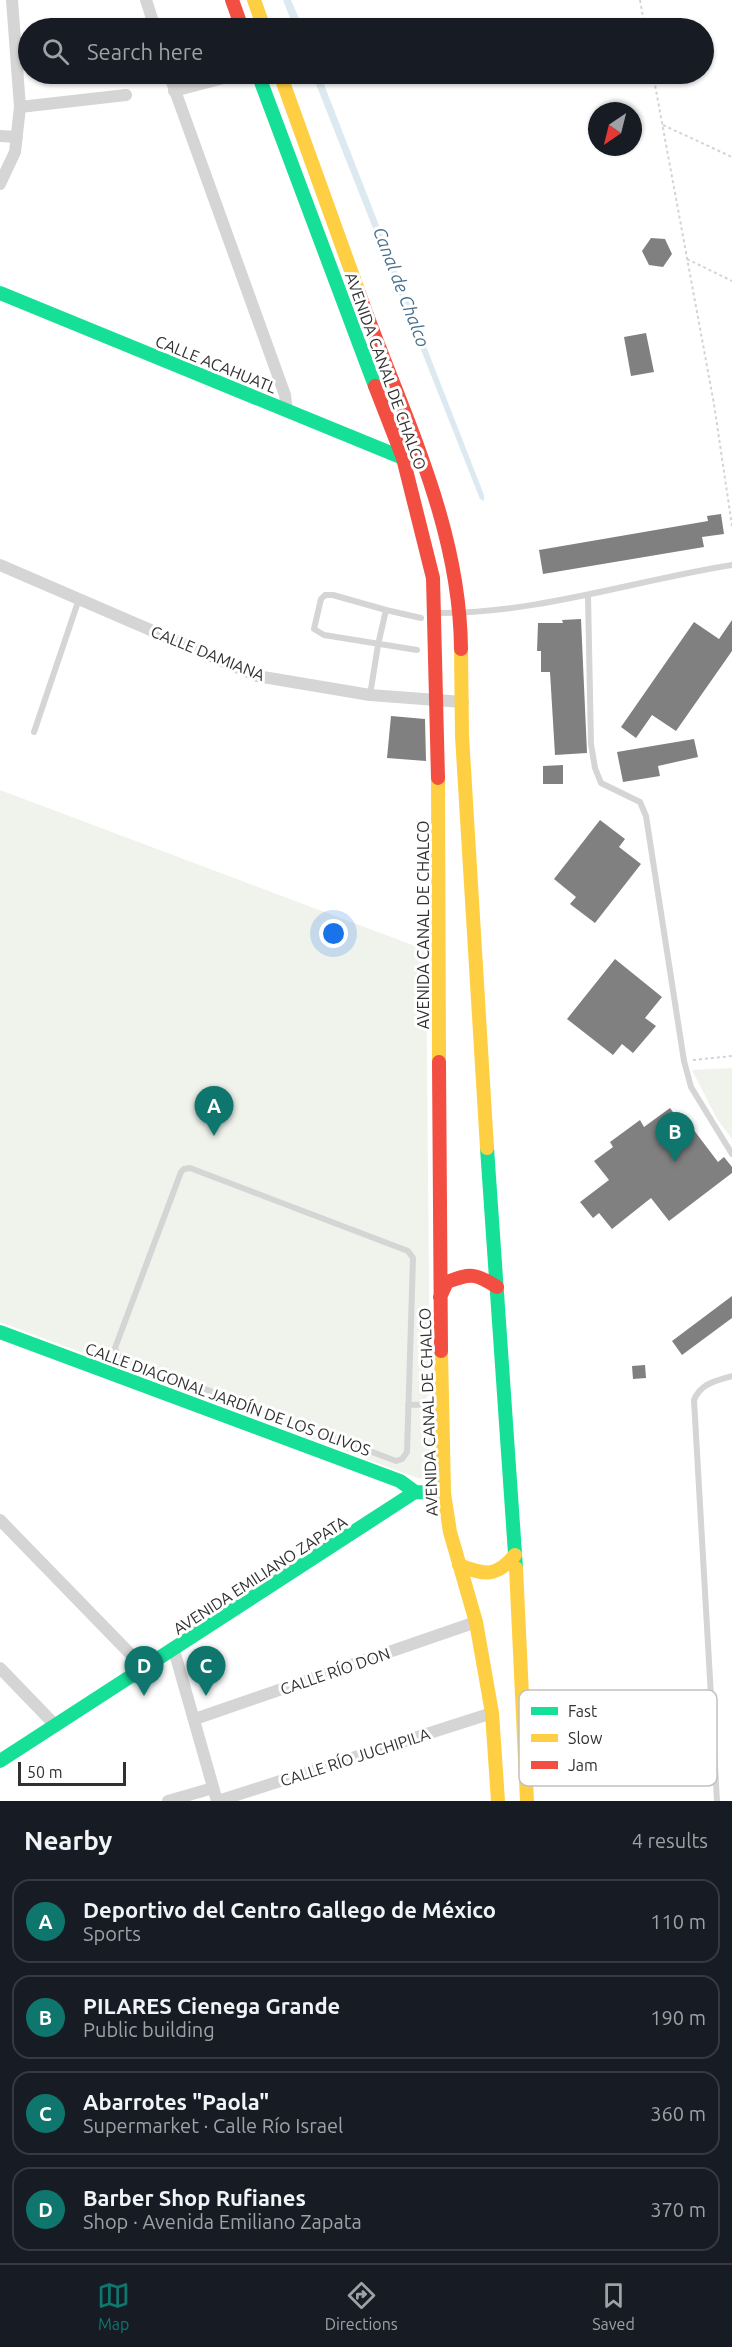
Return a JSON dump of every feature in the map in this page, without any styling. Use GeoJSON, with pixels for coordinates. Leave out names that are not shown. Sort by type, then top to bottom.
{"type":"FeatureCollection","features":[{"type":"Feature","properties":{"kind":"main road"},"geometry":{"type":"LineString","coordinates":[[232,0],[238,18]]}},
{"type":"Feature","properties":{"kind":"main road"},"geometry":{"type":"LineString","coordinates":[[254,0],[260,18]]}},
{"type":"Feature","properties":{"kind":"main road","name":"AVENIDA CANAL DE CHALCO"},"geometry":{"type":"LineString","coordinates":[[262,84],[403,458],[434,578],[428,616],[436,699],[440,941],[440,1297],[444,1493],[450,1532],[476,1622],[492,1713],[498,1801]]}},
{"type":"Feature","properties":{"kind":"main road","name":"AVENIDA CANAL DE CHALCO"},"geometry":{"type":"LineString","coordinates":[[284,84],[370,325],[422,454],[438,502],[453,560],[461,614],[462,736],[477,1006],[515,1555],[521,1690]]}},
{"type":"Feature","properties":{"kind":"main road","name":"CALLE ACAHUATL"},"geometry":{"type":"LineString","coordinates":[[0,293],[403,458]]}},
{"type":"Feature","properties":{"kind":"main road"},"geometry":{"type":"LineString","coordinates":[[403,458],[422,454]]}},
{"type":"Feature","properties":{"kind":"main road"},"geometry":{"type":"LineString","coordinates":[[440,1297],[447,1282],[464,1276],[480,1276],[497,1287]]}},
{"type":"Feature","properties":{"kind":"main road","name":"CALLE DIAGONAL JARDÍN DE LOS OLIVOS"},"geometry":{"type":"LineString","coordinates":[[0,1332],[400,1481],[415,1492],[444,1493]]}},
{"type":"Feature","properties":{"kind":"main road","name":"AVENIDA EMILIANO ZAPATA"},"geometry":{"type":"LineString","coordinates":[[0,1761],[146,1669],[415,1492]]}},
{"type":"Feature","properties":{"kind":"main road"},"geometry":{"type":"LineString","coordinates":[[459,1565],[484,1575],[498,1572],[515,1555]]}},
{"type":"Feature","properties":{"kind":"main road","name":"AVENIDA CANAL DE CHALCO"},"geometry":{"type":"LineString","coordinates":[[525,1786],[526,1801]]}},
{"type":"Feature","properties":{"kind":"street"},"geometry":{"type":"LineString","coordinates":[[12,0],[18,80]]}},
{"type":"Feature","properties":{"kind":"street"},"geometry":{"type":"LineString","coordinates":[[146,0],[152,18]]}},
{"type":"Feature","properties":{"kind":"street"},"geometry":{"type":"LineString","coordinates":[[0,184],[15,152],[20,107],[18,84]]}},
{"type":"Feature","properties":{"kind":"street"},"geometry":{"type":"LineString","coordinates":[[172,84],[285,395],[287,411]]}},
{"type":"Feature","properties":{"kind":"street"},"geometry":{"type":"LineString","coordinates":[[174,91],[201,84]]}},
{"type":"Feature","properties":{"kind":"street"},"geometry":{"type":"LineString","coordinates":[[20,107],[126,95]]}},
{"type":"Feature","properties":{"kind":"street"},"geometry":{"type":"LineString","coordinates":[[0,136],[17,137]]}},
{"type":"Feature","properties":{"kind":"street","name":"CALLE DAMIANA"},"geometry":{"type":"LineString","coordinates":[[0,565],[257,676],[370,695],[462,702]]}},
{"type":"Feature","properties":{"kind":"street"},"geometry":{"type":"LineString","coordinates":[[0,1520],[146,1669]]}},
{"type":"Feature","properties":{"kind":"street","name":"CALLE RÍO DON"},"geometry":{"type":"LineString","coordinates":[[195,1719],[476,1622]]}},
{"type":"Feature","properties":{"kind":"street"},"geometry":{"type":"LineString","coordinates":[[174,1650],[218,1801]]}},
{"type":"Feature","properties":{"kind":"street"},"geometry":{"type":"LineString","coordinates":[[0,1668],[56,1725]]}},
{"type":"Feature","properties":{"kind":"street","name":"CALLE RÍO JUCHIPILA"},"geometry":{"type":"LineString","coordinates":[[218,1801],[492,1713]]}},
{"type":"Feature","properties":{"kind":"street"},"geometry":{"type":"LineString","coordinates":[[168,1801],[213,1788]]}},
{"type":"Feature","properties":{"kind":"lane"},"geometry":{"type":"LineString","coordinates":[[417,650],[378,645],[318,632],[314,629],[321,599],[325,595],[333,595],[387,610],[428,616],[461,614],[520,609],[732,565]]}},
{"type":"Feature","properties":{"kind":"lane"},"geometry":{"type":"LineString","coordinates":[[588,596],[591,744],[595,768],[601,783],[640,802],[646,816],[684,1061],[692,1087],[732,1154]]}},
{"type":"Feature","properties":{"kind":"lane"},"geometry":{"type":"LineString","coordinates":[[34,732],[80,599]]}},
{"type":"Feature","properties":{"kind":"lane"},"geometry":{"type":"LineString","coordinates":[[370,695],[378,645],[387,610]]}},
{"type":"Feature","properties":{"kind":"lane"},"geometry":{"type":"LineString","coordinates":[[184,1168],[190,1168],[408,1251],[413,1258],[408,1405],[407,1452],[402,1459],[396,1461],[118,1355],[115,1348],[184,1168]]}},
{"type":"Feature","properties":{"kind":"lane"},"geometry":{"type":"LineString","coordinates":[[711,1690],[694,1400],[698,1391],[705,1384],[732,1377]]}},
{"type":"Feature","properties":{"kind":"lane"},"geometry":{"type":"LineString","coordinates":[[408,1405],[442,1404]]}},
{"type":"Feature","properties":{"kind":"lane"},"geometry":{"type":"LineString","coordinates":[[716,1786],[717,1801]]}},
{"type":"Feature","properties":{"kind":"path"},"geometry":{"type":"LineString","coordinates":[[640,0],[643,18]]}},
{"type":"Feature","properties":{"kind":"path"},"geometry":{"type":"LineString","coordinates":[[655,84],[714,404],[732,526]]}},
{"type":"Feature","properties":{"kind":"path"},"geometry":{"type":"LineString","coordinates":[[663,125],[732,157]]}},
{"type":"Feature","properties":{"kind":"path"},"geometry":{"type":"LineString","coordinates":[[687,259],[732,281]]}},
{"type":"Feature","properties":{"kind":"path"},"geometry":{"type":"LineString","coordinates":[[684,1061],[732,1056]]}},
{"type":"Feature","properties":{"kind":"shaded area"},"geometry":{"type":"Polygon","coordinates":[[[0,790],[426,950],[430,1394],[426,1398],[426,1433],[431,1440],[431,1471],[420,1479],[0,1322],[0,790]]]}},
{"type":"Feature","properties":{"kind":"shaded area"},"geometry":{"type":"Polygon","coordinates":[[[732,1068],[732,1139],[717,1119],[692,1070],[732,1068]]]}},
{"type":"Feature","properties":{"kind":"water"},"geometry":{"type":"Polygon","coordinates":[[[283,0],[291,0],[299,18],[290,18],[283,0]]]}},
{"type":"Feature","properties":{"kind":"water","name":"Canal de Chalco"},"geometry":{"type":"Polygon","coordinates":[[[316,84],[324,84],[484,495],[484,501],[480,499],[316,84]]]}},
{"type":"Feature","properties":{"kind":"building"},"geometry":{"type":"Polygon","coordinates":[[[651,238],[665,239],[672,254],[663,267],[649,265],[642,251],[651,238]]]}},
{"type":"Feature","properties":{"kind":"building"},"geometry":{"type":"Polygon","coordinates":[[[646,333],[654,372],[631,376],[624,337],[646,333]]]}},
{"type":"Feature","properties":{"kind":"building"},"geometry":{"type":"Polygon","coordinates":[[[721,514],[724,534],[702,537],[704,547],[543,574],[539,550],[708,521],[707,516],[721,514]]]}},
{"type":"Feature","properties":{"kind":"building"},"geometry":{"type":"Polygon","coordinates":[[[581,619],[587,753],[555,755],[550,672],[541,672],[541,651],[537,651],[538,623],[563,623],[562,620],[581,619]]]}},
{"type":"Feature","properties":{"kind":"building"},"geometry":{"type":"Polygon","coordinates":[[[732,620],[732,651],[676,731],[652,715],[636,738],[621,727],[694,622],[719,639],[732,620]]]}},
{"type":"Feature","properties":{"kind":"building"},"geometry":{"type":"Polygon","coordinates":[[[391,716],[425,719],[426,761],[387,758],[391,716]]]}},
{"type":"Feature","properties":{"kind":"building"},"geometry":{"type":"Polygon","coordinates":[[[694,739],[698,757],[658,766],[660,776],[623,782],[617,752],[694,739]]]}},
{"type":"Feature","properties":{"kind":"building"},"geometry":{"type":"Polygon","coordinates":[[[563,765],[563,784],[543,784],[543,766],[563,765]]]}},
{"type":"Feature","properties":{"kind":"building"},"geometry":{"type":"Polygon","coordinates":[[[600,820],[625,839],[619,847],[641,864],[595,923],[570,904],[576,897],[554,879],[600,820]]]}},
{"type":"Feature","properties":{"kind":"building"},"geometry":{"type":"Polygon","coordinates":[[[615,959],[662,997],[645,1018],[656,1026],[633,1053],[622,1044],[613,1055],[567,1019],[615,959]]]}},
{"type":"Feature","properties":{"kind":"building"},"geometry":{"type":"Polygon","coordinates":[[[670,1108],[688,1133],[693,1129],[718,1162],[724,1157],[732,1167],[732,1173],[669,1221],[651,1198],[612,1229],[599,1213],[593,1218],[580,1202],[609,1180],[594,1161],[613,1147],[610,1142],[640,1120],[644,1127],[670,1108]]]}},
{"type":"Feature","properties":{"kind":"building"},"geometry":{"type":"Polygon","coordinates":[[[732,1296],[732,1318],[682,1355],[672,1341],[732,1296]]]}},
{"type":"Feature","properties":{"kind":"building"},"geometry":{"type":"Polygon","coordinates":[[[645,1365],[646,1378],[633,1379],[632,1366],[645,1365]]]}},
{"type":"Feature","properties":{"kind":"traffic: fast"},"geometry":{"type":"LineString","coordinates":[[262,84],[375,386]]}},
{"type":"Feature","properties":{"kind":"traffic: fast"},"geometry":{"type":"LineString","coordinates":[[0,293],[403,458],[408,457]]}},
{"type":"Feature","properties":{"kind":"traffic: fast"},"geometry":{"type":"LineString","coordinates":[[487,1148],[516,1568]]}},
{"type":"Feature","properties":{"kind":"traffic: fast"},"geometry":{"type":"LineString","coordinates":[[0,1332],[400,1481],[415,1492],[444,1493]]}},
{"type":"Feature","properties":{"kind":"traffic: fast"},"geometry":{"type":"LineString","coordinates":[[0,1761],[415,1492]]}},
{"type":"Feature","properties":{"kind":"traffic: slow"},"geometry":{"type":"LineString","coordinates":[[254,0],[260,18]]}},
{"type":"Feature","properties":{"kind":"traffic: slow"},"geometry":{"type":"LineString","coordinates":[[284,84],[359,293]]}},
{"type":"Feature","properties":{"kind":"traffic: slow"},"geometry":{"type":"LineString","coordinates":[[461,649],[462,736],[487,1148]]}},
{"type":"Feature","properties":{"kind":"traffic: slow"},"geometry":{"type":"LineString","coordinates":[[438,778],[439,1062]]}},
{"type":"Feature","properties":{"kind":"traffic: slow"},"geometry":{"type":"LineString","coordinates":[[441,1351],[444,1493],[450,1532],[476,1622],[492,1713],[498,1801]]}},
{"type":"Feature","properties":{"kind":"traffic: slow"},"geometry":{"type":"LineString","coordinates":[[459,1565],[476,1571],[496,1571],[515,1555]]}},
{"type":"Feature","properties":{"kind":"traffic: slow"},"geometry":{"type":"LineString","coordinates":[[516,1568],[522,1690]]}},
{"type":"Feature","properties":{"kind":"traffic: slow"},"geometry":{"type":"LineString","coordinates":[[526,1786],[527,1801]]}},
{"type":"Feature","properties":{"kind":"traffic: jam"},"geometry":{"type":"LineString","coordinates":[[232,0],[238,18]]}},
{"type":"Feature","properties":{"kind":"traffic: jam"},"geometry":{"type":"LineString","coordinates":[[359,293],[425,467],[439,511],[458,602],[461,649]]}},
{"type":"Feature","properties":{"kind":"traffic: jam"},"geometry":{"type":"LineString","coordinates":[[375,386],[403,458],[433,578],[438,778]]}},
{"type":"Feature","properties":{"kind":"traffic: jam"},"geometry":{"type":"LineString","coordinates":[[439,1062],[441,1351]]}},
{"type":"Feature","properties":{"kind":"traffic: jam"},"geometry":{"type":"LineString","coordinates":[[440,1297],[447,1282],[462,1277],[478,1277],[497,1287]]}},
{"type":"Feature","properties":{"kind":"place","name":"Deportivo del Centro Gallego de México"},"geometry":{"type":"Point","coordinates":[214,1136]}},
{"type":"Feature","properties":{"kind":"place","name":"PILARES Cienega Grande"},"geometry":{"type":"Point","coordinates":[675,1162]}},
{"type":"Feature","properties":{"kind":"place","name":"Barber Shop Rufianes"},"geometry":{"type":"Point","coordinates":[144,1696]}},
{"type":"Feature","properties":{"kind":"place","name":"Abarrotes \"Paola\""},"geometry":{"type":"Point","coordinates":[206,1696]}}]}
